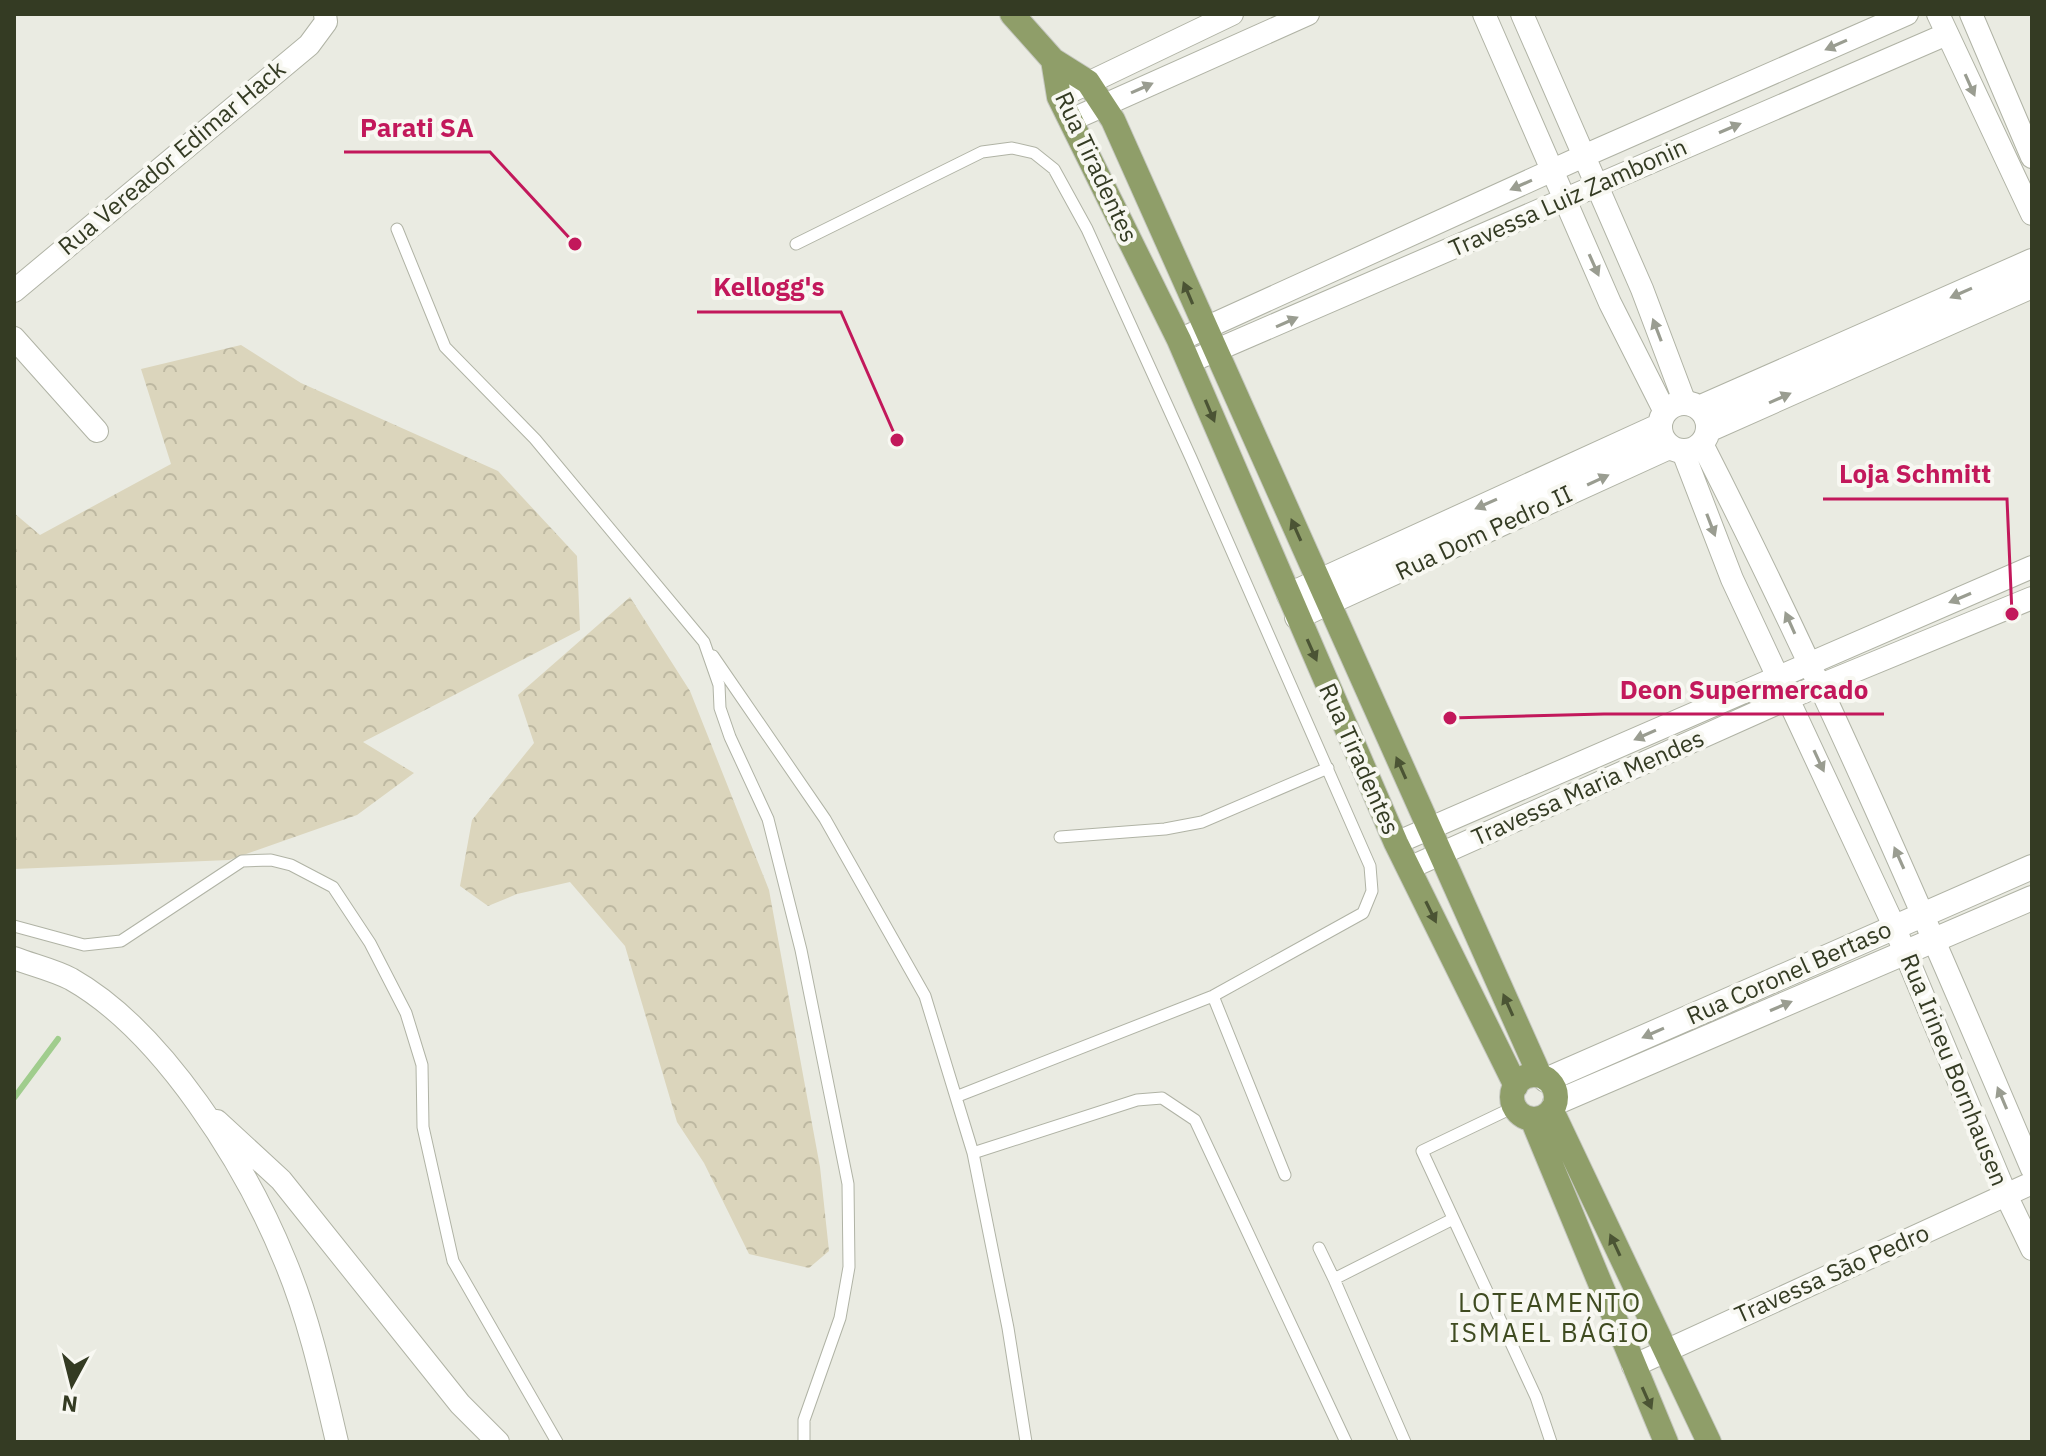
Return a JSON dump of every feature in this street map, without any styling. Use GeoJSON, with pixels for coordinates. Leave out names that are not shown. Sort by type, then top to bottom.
{"type":"FeatureCollection","features":[{"type":"Feature","properties":{"kind":"main road"},"geometry":{"type":"LineString","coordinates":[[1012,14],[1053,60]]}},
{"type":"Feature","properties":{"kind":"main road","name":"Rua Tiradentes"},"geometry":{"type":"LineString","coordinates":[[1053,60],[1088,82],[1104,104],[1428,830],[1543,1078]]}},
{"type":"Feature","properties":{"kind":"main road","name":"Rua Tiradentes"},"geometry":{"type":"LineString","coordinates":[[1053,60],[1059,97],[1184,351],[1396,843],[1664,1350],[1709,1442]]}},
{"type":"Feature","properties":{"kind":"main road"},"geometry":{"type":"LineString","coordinates":[[1534,1105],[1526,1077],[1543,1078]]}},
{"type":"Feature","properties":{"kind":"main road","name":"Rua Tiradentes"},"geometry":{"type":"LineString","coordinates":[[1534,1105],[1633,1366],[1666,1442]]}},
{"type":"Feature","properties":{"kind":"street"},"geometry":{"type":"LineString","coordinates":[[1059,97],[1232,14]]}},
{"type":"Feature","properties":{"kind":"street"},"geometry":{"type":"LineString","coordinates":[[1071,120],[1308,14]]}},
{"type":"Feature","properties":{"kind":"street","name":"Rua Irineu Bornhausen"},"geometry":{"type":"LineString","coordinates":[[1484,14],[1610,303],[1763,564],[1808,664],[1822,687],[1923,912],[2032,1169]]}},
{"type":"Feature","properties":{"kind":"street","name":"Rua Irineu Bornhausen"},"geometry":{"type":"LineString","coordinates":[[1522,14],[1642,289],[1732,579],[1906,952],[2006,1195],[2032,1249]]}},
{"type":"Feature","properties":{"kind":"street","name":"Travessa Luiz Zambonin"},"geometry":{"type":"LineString","coordinates":[[1184,351],[1203,328],[1907,14]]}},
{"type":"Feature","properties":{"kind":"street"},"geometry":{"type":"LineString","coordinates":[[1971,14],[2032,157]]}},
{"type":"Feature","properties":{"kind":"street","name":"Rua Vereador Edimar Hack"},"geometry":{"type":"LineString","coordinates":[[14,291],[309,45],[325,18]]}},
{"type":"Feature","properties":{"kind":"street"},"geometry":{"type":"LineString","coordinates":[[1942,24],[2032,214]]}},
{"type":"Feature","properties":{"kind":"street","name":"Travessa Luiz Zambonin"},"geometry":{"type":"LineString","coordinates":[[1184,351],[1216,353],[1811,92],[1942,24]]}},
{"type":"Feature","properties":{"kind":"street"},"geometry":{"type":"LineString","coordinates":[[1795,63],[1811,92]]}},
{"type":"Feature","properties":{"kind":"street"},"geometry":{"type":"LineString","coordinates":[[1512,78],[1545,64]]}},
{"type":"Feature","properties":{"kind":"street","name":"Rua Dom Pedro II"},"geometry":{"type":"LineString","coordinates":[[1293,606],[1329,605],[1684,428],[2032,261]]}},
{"type":"Feature","properties":{"kind":"street"},"geometry":{"type":"LineString","coordinates":[[1328,272],[1339,299]]}},
{"type":"Feature","properties":{"kind":"street","name":"Rua Dom Pedro II"},"geometry":{"type":"LineString","coordinates":[[1293,606],[1318,580],[2032,286]]}},
{"type":"Feature","properties":{"kind":"street"},"geometry":{"type":"LineString","coordinates":[[1610,303],[1642,289]]}},
{"type":"Feature","properties":{"kind":"street"},"geometry":{"type":"LineString","coordinates":[[14,338],[97,431]]}},
{"type":"Feature","properties":{"kind":"street"},"geometry":{"type":"LineString","coordinates":[[1732,579],[1763,564]]}},
{"type":"Feature","properties":{"kind":"street","name":"Travessa Maria Mendes"},"geometry":{"type":"LineString","coordinates":[[1396,843],[2032,567]]}},
{"type":"Feature","properties":{"kind":"street","name":"Travessa Maria Mendes"},"geometry":{"type":"LineString","coordinates":[[1409,868],[1789,698],[2032,598]]}},
{"type":"Feature","properties":{"kind":"street"},"geometry":{"type":"LineString","coordinates":[[1528,788],[1542,809]]}},
{"type":"Feature","properties":{"kind":"street","name":"Rua Coronel Bertaso"},"geometry":{"type":"LineString","coordinates":[[1543,1078],[2032,867]]}},
{"type":"Feature","properties":{"kind":"street","name":"Rua Coronel Bertaso"},"geometry":{"type":"LineString","coordinates":[[1534,1105],[1731,1027],[2032,898]]}},
{"type":"Feature","properties":{"kind":"street"},"geometry":{"type":"LineString","coordinates":[[14,958],[70,979],[119,1014],[157,1048],[191,1097],[241,1174],[286,1261],[320,1372],[337,1442]]}},
{"type":"Feature","properties":{"kind":"street"},"geometry":{"type":"LineString","coordinates":[[1720,1003],[1731,1027]]}},
{"type":"Feature","properties":{"kind":"street"},"geometry":{"type":"LineString","coordinates":[[1948,1055],[1978,1042]]}},
{"type":"Feature","properties":{"kind":"street"},"geometry":{"type":"LineString","coordinates":[[191,1097],[281,1180],[460,1404],[498,1442]]}},
{"type":"Feature","properties":{"kind":"street","name":"Travessa São Pedro"},"geometry":{"type":"LineString","coordinates":[[1633,1366],[2032,1183]]}},
{"type":"Feature","properties":{"kind":"lane"},"geometry":{"type":"LineString","coordinates":[[796,244],[982,152],[1012,148],[1034,153],[1054,169],[1100,258],[1370,866],[1372,891],[1363,913],[1213,996],[958,1096]]}},
{"type":"Feature","properties":{"kind":"lane"},"geometry":{"type":"LineString","coordinates":[[397,229],[445,347],[535,439],[704,642],[825,819],[918,982],[958,1096],[973,1153],[1008,1328],[1026,1442]]}},
{"type":"Feature","properties":{"kind":"lane"},"geometry":{"type":"LineString","coordinates":[[704,642],[719,685],[720,708],[730,737],[768,819],[801,950],[848,1184],[849,1267],[840,1318],[808,1408],[804,1442]]}},
{"type":"Feature","properties":{"kind":"lane"},"geometry":{"type":"LineString","coordinates":[[1060,837],[1165,829],[1202,822],[1328,768]]}},
{"type":"Feature","properties":{"kind":"lane"},"geometry":{"type":"LineString","coordinates":[[14,926],[84,945],[121,941],[242,861],[271,860],[291,865],[333,887],[370,943],[406,1013],[422,1065],[423,1127],[453,1261],[557,1442]]}},
{"type":"Feature","properties":{"kind":"lane"},"geometry":{"type":"LineString","coordinates":[[1213,996],[1285,1175]]}},
{"type":"Feature","properties":{"kind":"lane"},"geometry":{"type":"LineString","coordinates":[[973,1153],[1137,1100],[1162,1098],[1195,1120],[1346,1442]]}},
{"type":"Feature","properties":{"kind":"lane","name":"Rua Coronel Bertaso"},"geometry":{"type":"LineString","coordinates":[[1453,1219],[1422,1151],[1534,1105]]}},
{"type":"Feature","properties":{"kind":"lane"},"geometry":{"type":"LineString","coordinates":[[1334,1279],[1453,1219],[1536,1397],[1551,1442]]}},
{"type":"Feature","properties":{"kind":"lane"},"geometry":{"type":"LineString","coordinates":[[1319,1248],[1405,1442]]}},
{"type":"Feature","properties":{"kind":"green space"},"geometry":{"type":"Polygon","coordinates":[[[241,345],[301,383],[498,471],[577,556],[580,630],[363,742],[414,773],[357,815],[229,860],[14,869],[14,513],[40,535],[171,464],[141,369],[241,345]]]}},
{"type":"Feature","properties":{"kind":"green space"},"geometry":{"type":"Polygon","coordinates":[[[630,597],[690,691],[769,890],[820,1167],[829,1251],[809,1268],[749,1254],[704,1163],[677,1122],[625,946],[570,882],[517,894],[488,906],[460,886],[472,820],[534,743],[518,695],[630,597]]]}},
{"type":"Feature","properties":{"kind":"waterway"},"geometry":{"type":"LineString","coordinates":[[14,1098],[58,1039]]}},
{"type":"Feature","properties":{"kind":"place","name":"Parati SA"},"geometry":{"type":"Point","coordinates":[575,244]}},
{"type":"Feature","properties":{"kind":"place","name":"Kellogg's"},"geometry":{"type":"Point","coordinates":[897,440]}},
{"type":"Feature","properties":{"kind":"place","name":"Loja Schmitt"},"geometry":{"type":"Point","coordinates":[2012,614]}},
{"type":"Feature","properties":{"kind":"place","name":"Deon Supermercado"},"geometry":{"type":"Point","coordinates":[1450,718]}},
{"type":"Feature","properties":{"kind":"district","name":"LOTEAMENTO ISMAEL BÁGIO"},"geometry":{"type":"Point","coordinates":[1550,1318]}}]}
